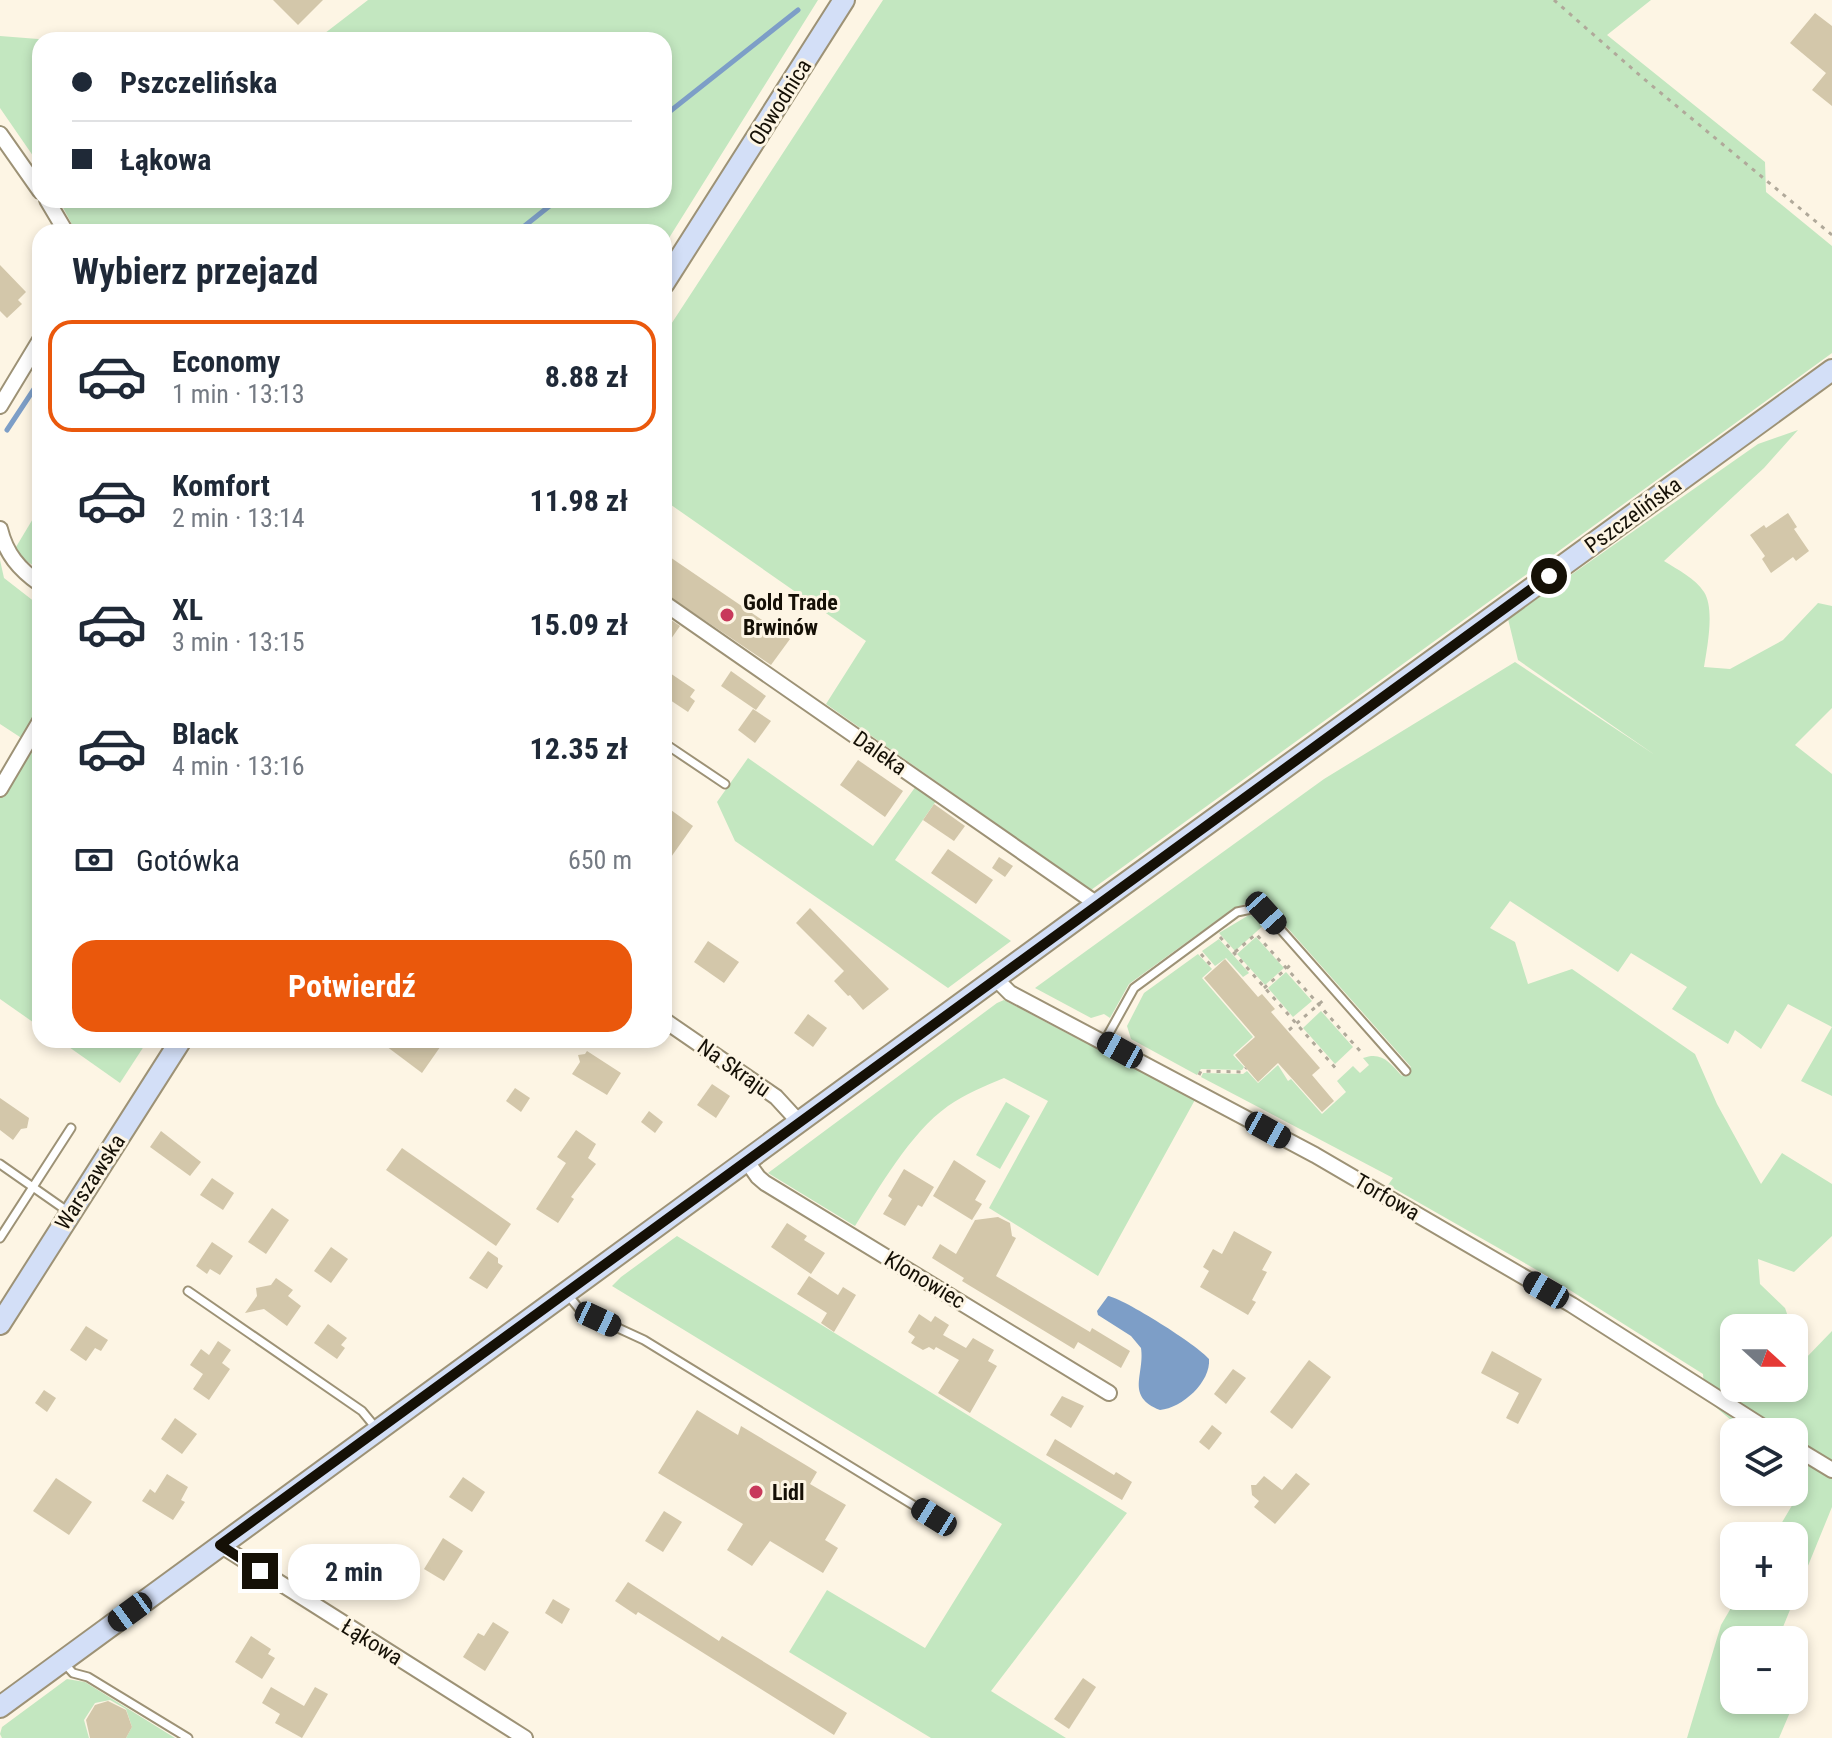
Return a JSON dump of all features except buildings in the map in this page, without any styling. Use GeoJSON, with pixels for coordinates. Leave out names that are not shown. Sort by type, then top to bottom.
{"type":"FeatureCollection","features":[{"type":"Feature","properties":{"kind":"main road","name":"Obwodnica"},"geometry":{"type":"LineString","coordinates":[[672,270],[844,0]]}},
{"type":"Feature","properties":{"kind":"main road","name":"Pszczelińska"},"geometry":{"type":"LineString","coordinates":[[0,1707],[1832,370]]}},
{"type":"Feature","properties":{"kind":"main road","name":"Warszawska"},"geometry":{"type":"LineString","coordinates":[[0,1324],[176,1048]]}},
{"type":"Feature","properties":{"kind":"street"},"geometry":{"type":"LineString","coordinates":[[2,143],[32,181]]}},
{"type":"Feature","properties":{"kind":"street"},"geometry":{"type":"LineString","coordinates":[[0,406],[32,353]]}},
{"type":"Feature","properties":{"kind":"street"},"geometry":{"type":"LineString","coordinates":[[0,529],[6,550],[32,577]]}},
{"type":"Feature","properties":{"kind":"street","name":"Daleka"},"geometry":{"type":"LineString","coordinates":[[672,609],[1097,904]]}},
{"type":"Feature","properties":{"kind":"street"},"geometry":{"type":"LineString","coordinates":[[0,789],[32,735]]}},
{"type":"Feature","properties":{"kind":"street","name":"Torfowa"},"geometry":{"type":"LineString","coordinates":[[995,978],[1010,993],[1315,1155],[1572,1305],[1749,1418]]}},
{"type":"Feature","properties":{"kind":"street","name":"Na Skraju"},"geometry":{"type":"LineString","coordinates":[[672,1026],[776,1097],[799,1122]]}},
{"type":"Feature","properties":{"kind":"street","name":"Klonowiec"},"geometry":{"type":"LineString","coordinates":[[746,1160],[765,1183],[1109,1393]]}},
{"type":"Feature","properties":{"kind":"street"},"geometry":{"type":"LineString","coordinates":[[1808,1455],[1832,1470]]}},
{"type":"Feature","properties":{"kind":"street","name":"Łąkowa"},"geometry":{"type":"LineString","coordinates":[[220,1545],[525,1738]]}},
{"type":"Feature","properties":{"kind":"lane"},"geometry":{"type":"LineString","coordinates":[[672,748],[725,784]]}},
{"type":"Feature","properties":{"kind":"lane"},"geometry":{"type":"LineString","coordinates":[[1104,1042],[1134,988],[1243,909],[1256,908],[1266,913],[1406,1071]]}},
{"type":"Feature","properties":{"kind":"lane"},"geometry":{"type":"LineString","coordinates":[[0,1238],[71,1128]]}},
{"type":"Feature","properties":{"kind":"lane"},"geometry":{"type":"LineString","coordinates":[[0,1164],[70,1213]]}},
{"type":"Feature","properties":{"kind":"lane"},"geometry":{"type":"LineString","coordinates":[[188,1291],[362,1411],[377,1429]]}},
{"type":"Feature","properties":{"kind":"lane"},"geometry":{"type":"LineString","coordinates":[[567,1293],[581,1311],[644,1340],[949,1527]]}},
{"type":"Feature","properties":{"kind":"lane"},"geometry":{"type":"LineString","coordinates":[[63,1661],[72,1672],[88,1677],[188,1738]]}},
{"type":"Feature","properties":{"kind":"path"},"geometry":{"type":"LineString","coordinates":[[1554,0],[1832,235]]}},
{"type":"Feature","properties":{"kind":"path"},"geometry":{"type":"LineString","coordinates":[[1234,953],[1256,934],[1360,1051]]}},
{"type":"Feature","properties":{"kind":"path"},"geometry":{"type":"LineString","coordinates":[[1219,936],[1338,1071]]}},
{"type":"Feature","properties":{"kind":"path"},"geometry":{"type":"LineString","coordinates":[[1199,951],[1214,969]]}},
{"type":"Feature","properties":{"kind":"path"},"geometry":{"type":"LineString","coordinates":[[1264,988],[1302,954]]}},
{"type":"Feature","properties":{"kind":"path"},"geometry":{"type":"LineString","coordinates":[[1289,1030],[1335,990]]}},
{"type":"Feature","properties":{"kind":"path"},"geometry":{"type":"LineString","coordinates":[[1192,1090],[1201,1071],[1242,1072],[1246,1068]]}},
{"type":"Feature","properties":{"kind":"green space"},"geometry":{"type":"Polygon","coordinates":[[[368,0],[818,0],[672,233],[672,224],[72,224],[63,208],[672,208],[672,32],[326,32],[368,0]]]}},
{"type":"Feature","properties":{"kind":"green space"},"geometry":{"type":"Polygon","coordinates":[[[883,0],[1651,0],[1607,35],[1765,162],[1766,192],[1832,246],[1832,353],[1091,890],[826,704],[866,641],[672,506],[672,323],[883,0]]]}},
{"type":"Feature","properties":{"kind":"green space"},"geometry":{"type":"Polygon","coordinates":[[[0,36],[32,39],[32,154],[0,108],[0,36]]]}},
{"type":"Feature","properties":{"kind":"green space"},"geometry":{"type":"Polygon","coordinates":[[[1798,430],[1764,468],[1664,561],[1696,583],[1707,599],[1709,629],[1704,667],[1730,669],[1783,640],[1818,603],[1832,606],[1832,708],[1795,745],[1832,774],[1832,1027],[1788,1004],[1761,1049],[1735,1030],[1728,1044],[1672,1009],[1687,987],[1631,953],[1618,972],[1510,901],[1490,928],[1515,942],[1528,984],[1572,969],[1695,1054],[1717,1104],[1761,1184],[1782,1153],[1832,1184],[1832,1236],[1794,1272],[1758,1259],[1760,1284],[1785,1308],[1787,1314],[1720,1314],[1720,1402],[1808,1402],[1808,1356],[1832,1331],[1832,1507],[1808,1566],[1808,1522],[1782,1522],[1792,1506],[1808,1506],[1808,1418],[1729,1418],[1705,1398],[1703,1374],[1549,1277],[1388,1185],[1393,1178],[1201,1077],[1203,1073],[1243,1074],[1247,1071],[1258,1083],[1278,1065],[1288,1081],[1291,1079],[1322,1114],[1346,1092],[1337,1081],[1353,1066],[1360,1073],[1369,1065],[1363,1058],[1381,1057],[1402,1076],[1411,1067],[1268,906],[1252,901],[1231,910],[1129,984],[1110,1018],[1104,1014],[1091,1018],[1035,988],[1324,779],[1515,662],[1655,755],[1518,660],[1508,619],[1758,444],[1798,430]]]}},
{"type":"Feature","properties":{"kind":"green space"},"geometry":{"type":"Polygon","coordinates":[[[32,520],[32,565],[13,552],[32,520]]]}},
{"type":"Feature","properties":{"kind":"green space"},"geometry":{"type":"Polygon","coordinates":[[[0,560],[4,578],[32,600],[32,724],[23,739],[0,724],[0,560]]]}},
{"type":"Feature","properties":{"kind":"green space"},"geometry":{"type":"Polygon","coordinates":[[[32,745],[32,1021],[0,999],[0,796],[32,745]]]}},
{"type":"Feature","properties":{"kind":"green space"},"geometry":{"type":"Polygon","coordinates":[[[748,758],[873,846],[916,786],[936,801],[895,860],[1011,941],[948,988],[735,841],[717,802],[748,758]]]}},
{"type":"Feature","properties":{"kind":"green space"},"geometry":{"type":"Polygon","coordinates":[[[1249,915],[1260,917],[1266,923],[1235,951],[1219,933],[1249,915]]]}},
{"type":"Feature","properties":{"kind":"green space"},"geometry":{"type":"Polygon","coordinates":[[[1256,937],[1284,968],[1265,985],[1237,954],[1256,937]]]}},
{"type":"Feature","properties":{"kind":"green space"},"geometry":{"type":"Polygon","coordinates":[[[1219,939],[1249,973],[1243,977],[1226,958],[1215,966],[1202,951],[1219,939]]]}},
{"type":"Feature","properties":{"kind":"green space"},"geometry":{"type":"Polygon","coordinates":[[[1198,954],[1212,969],[1202,978],[1253,1037],[1233,1055],[1244,1067],[1242,1070],[1201,1069],[1197,1075],[1131,1039],[1127,1026],[1144,993],[1198,954]]]}},
{"type":"Feature","properties":{"kind":"green space"},"geometry":{"type":"Polygon","coordinates":[[[1286,972],[1312,1001],[1293,1017],[1268,988],[1286,972]]]}},
{"type":"Feature","properties":{"kind":"green space"},"geometry":{"type":"Polygon","coordinates":[[[1004,1000],[1080,1040],[1082,1037],[1196,1098],[1098,1276],[989,1208],[1048,1101],[1004,1078],[975,1090],[934,1117],[896,1162],[855,1226],[768,1173],[997,1003],[1004,1000]]]}},
{"type":"Feature","properties":{"kind":"green space"},"geometry":{"type":"Polygon","coordinates":[[[1321,1011],[1353,1047],[1335,1064],[1303,1028],[1321,1011]]]}},
{"type":"Feature","properties":{"kind":"green space"},"geometry":{"type":"Polygon","coordinates":[[[1832,1027],[1832,1096],[1801,1081],[1832,1027]]]}},
{"type":"Feature","properties":{"kind":"green space"},"geometry":{"type":"Polygon","coordinates":[[[70,1048],[143,1048],[120,1083],[70,1048]]]}},
{"type":"Feature","properties":{"kind":"green space"},"geometry":{"type":"Polygon","coordinates":[[[1006,1102],[1030,1116],[1000,1169],[976,1155],[1006,1102]]]}},
{"type":"Feature","properties":{"kind":"green space"},"geometry":{"type":"Polygon","coordinates":[[[677,1236],[1127,1513],[991,1691],[1066,1738],[931,1738],[789,1652],[827,1590],[925,1648],[1002,1524],[612,1286],[677,1236]]]}},
{"type":"Feature","properties":{"kind":"green space"},"geometry":{"type":"Polygon","coordinates":[[[1730,1610],[1790,1610],[1783,1626],[1721,1625],[1730,1610]]]}},
{"type":"Feature","properties":{"kind":"green space"},"geometry":{"type":"Polygon","coordinates":[[[1720,1628],[1720,1714],[1789,1714],[1779,1738],[1687,1738],[1720,1628]]]}},
{"type":"Feature","properties":{"kind":"green space"},"geometry":{"type":"Polygon","coordinates":[[[67,1679],[85,1682],[175,1738],[126,1738],[132,1727],[126,1709],[110,1700],[95,1703],[84,1720],[89,1738],[2,1738],[2,1727],[67,1679]]]}},
{"type":"Feature","properties":{"kind":"water"},"geometry":{"type":"Polygon","coordinates":[[[1108,1296],[1160,1323],[1209,1359],[1200,1385],[1186,1399],[1160,1410],[1143,1398],[1139,1384],[1141,1348],[1131,1336],[1098,1315],[1097,1311],[1108,1296]]]}},
{"type":"Feature","properties":{"kind":"waterway"},"geometry":{"type":"LineString","coordinates":[[672,110],[798,10]]}},
{"type":"Feature","properties":{"kind":"waterway"},"geometry":{"type":"LineString","coordinates":[[527,224],[547,208]]}},
{"type":"Feature","properties":{"kind":"waterway"},"geometry":{"type":"LineString","coordinates":[[7,430],[32,392]]}},
{"type":"Feature","properties":{"kind":"place","name":"Gold Trade Brwinów"},"geometry":{"type":"Point","coordinates":[727,615]}},
{"type":"Feature","properties":{"kind":"place","name":"Lidl"},"geometry":{"type":"Point","coordinates":[756,1492]}},
{"type":"Feature","properties":{"kind":"route"},"geometry":{"type":"LineString","coordinates":[[260,1571],[220,1545],[1549,576]]}}]}
